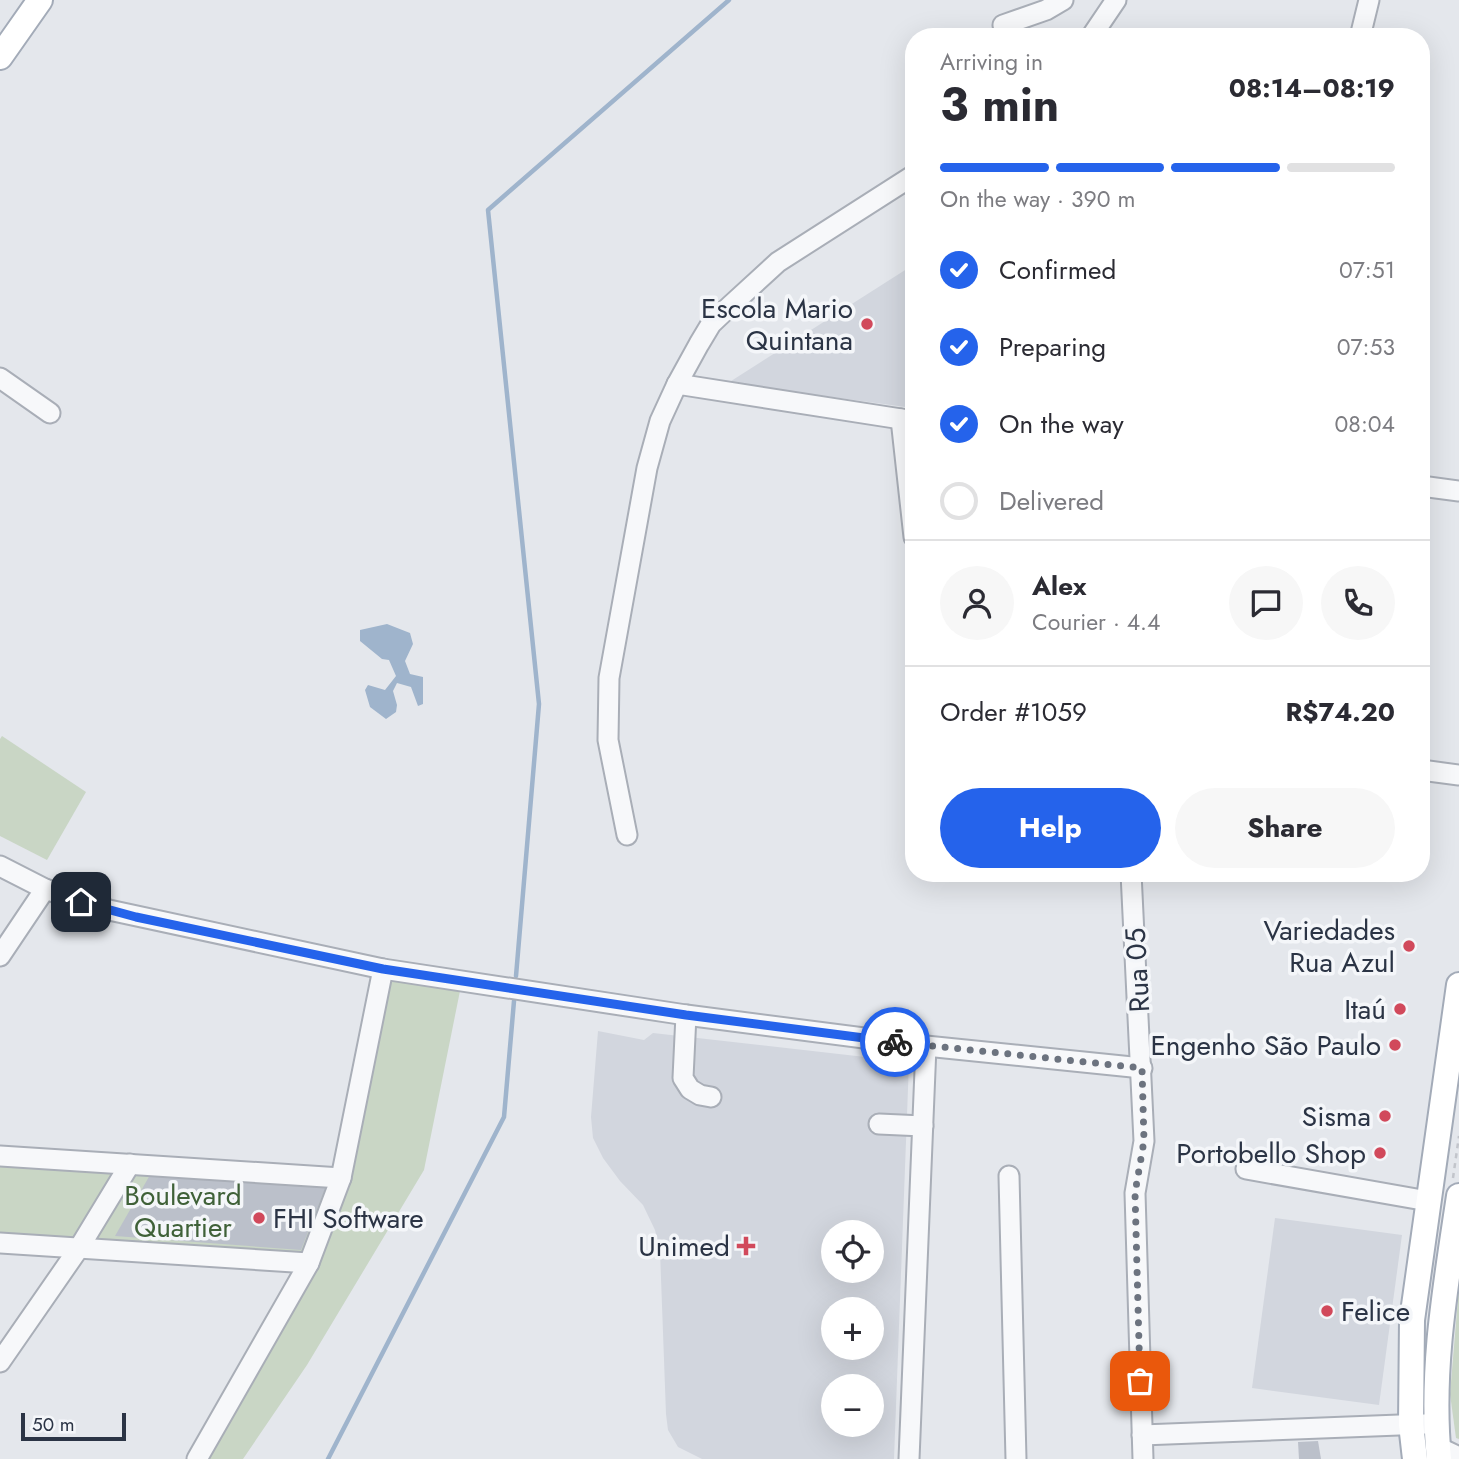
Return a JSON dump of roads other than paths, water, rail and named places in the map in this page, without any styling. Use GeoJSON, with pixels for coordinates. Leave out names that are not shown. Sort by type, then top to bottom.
{"type":"FeatureCollection","features":[{"type":"Feature","properties":{"kind":"main road"},"geometry":{"type":"LineString","coordinates":[[0,57],[40,0]]}},
{"type":"Feature","properties":{"kind":"main road"},"geometry":{"type":"LineString","coordinates":[[1415,1459],[1411,1424],[1412,1320],[1459,985]]}},
{"type":"Feature","properties":{"kind":"main road"},"geometry":{"type":"LineString","coordinates":[[1443,1447],[1440,1326],[1459,1196]]}},
{"type":"Feature","properties":{"kind":"street"},"geometry":{"type":"LineString","coordinates":[[1003,25],[1046,10],[1063,0]]}},
{"type":"Feature","properties":{"kind":"street"},"geometry":{"type":"LineString","coordinates":[[1097,28],[1116,0]]}},
{"type":"Feature","properties":{"kind":"street"},"geometry":{"type":"LineString","coordinates":[[1362,28],[1369,0]]}},
{"type":"Feature","properties":{"kind":"street"},"geometry":{"type":"LineString","coordinates":[[627,835],[608,740],[609,678],[647,467],[660,421],[677,384],[711,324],[778,262],[905,181]]}},
{"type":"Feature","properties":{"kind":"street"},"geometry":{"type":"LineString","coordinates":[[0,378],[50,413]]}},
{"type":"Feature","properties":{"kind":"street"},"geometry":{"type":"LineString","coordinates":[[677,384],[905,420]]}},
{"type":"Feature","properties":{"kind":"street"},"geometry":{"type":"LineString","coordinates":[[1430,487],[1459,491]]}},
{"type":"Feature","properties":{"kind":"street"},"geometry":{"type":"LineString","coordinates":[[1430,771],[1459,775]]}},
{"type":"Feature","properties":{"kind":"street"},"geometry":{"type":"LineString","coordinates":[[0,866],[45,889],[127,915],[383,969],[686,1015],[926,1046],[1142,1068]]}},
{"type":"Feature","properties":{"kind":"street","name":"Rua 05"},"geometry":{"type":"LineString","coordinates":[[1132,882],[1144,1141],[1135,1193],[1143,1459]]}},
{"type":"Feature","properties":{"kind":"street"},"geometry":{"type":"LineString","coordinates":[[0,956],[45,889]]}},
{"type":"Feature","properties":{"kind":"street"},"geometry":{"type":"LineString","coordinates":[[197,1459],[309,1263],[341,1178],[383,969]]}},
{"type":"Feature","properties":{"kind":"street"},"geometry":{"type":"LineString","coordinates":[[686,1015],[683,1078],[690,1089],[711,1097]]}},
{"type":"Feature","properties":{"kind":"street"},"geometry":{"type":"LineString","coordinates":[[909,1459],[926,1046]]}},
{"type":"Feature","properties":{"kind":"street"},"geometry":{"type":"LineString","coordinates":[[879,1124],[923,1126]]}},
{"type":"Feature","properties":{"kind":"street"},"geometry":{"type":"LineString","coordinates":[[0,1156],[341,1178]]}},
{"type":"Feature","properties":{"kind":"street"},"geometry":{"type":"LineString","coordinates":[[0,1362],[79,1248],[130,1164]]}},
{"type":"Feature","properties":{"kind":"street"},"geometry":{"type":"LineString","coordinates":[[1246,1169],[1429,1202]]}},
{"type":"Feature","properties":{"kind":"street"},"geometry":{"type":"LineString","coordinates":[[1009,1176],[1016,1459]]}},
{"type":"Feature","properties":{"kind":"street"},"geometry":{"type":"LineString","coordinates":[[0,1243],[309,1263]]}},
{"type":"Feature","properties":{"kind":"street"},"geometry":{"type":"LineString","coordinates":[[1142,1435],[1411,1424],[1443,1447]]}},
{"type":"Feature","properties":{"kind":"water"},"geometry":{"type":"Polygon","coordinates":[[[387,624],[410,633],[413,644],[405,661],[410,674],[423,677],[423,704],[418,706],[411,687],[397,683],[393,691],[396,712],[386,719],[370,707],[365,690],[368,685],[385,690],[396,676],[389,660],[382,659],[360,641],[360,630],[387,624]]]}},
{"type":"Feature","properties":{"kind":"waterway"},"geometry":{"type":"LineString","coordinates":[[516,976],[539,704],[488,210],[729,0]]}},
{"type":"Feature","properties":{"kind":"waterway"},"geometry":{"type":"LineString","coordinates":[[328,1459],[504,1117],[514,1001]]}},
{"type":"Feature","properties":{"kind":"place","name":"Escola Mario Quintana"},"geometry":{"type":"Point","coordinates":[867,324]}},
{"type":"Feature","properties":{"kind":"place","name":"Variedades Rua Azul"},"geometry":{"type":"Point","coordinates":[1409,946]}},
{"type":"Feature","properties":{"kind":"place","name":"Itaú"},"geometry":{"type":"Point","coordinates":[1400,1009]}},
{"type":"Feature","properties":{"kind":"place","name":"Engenho São Paulo"},"geometry":{"type":"Point","coordinates":[1395,1045]}},
{"type":"Feature","properties":{"kind":"place","name":"Sisma"},"geometry":{"type":"Point","coordinates":[1385,1116]}},
{"type":"Feature","properties":{"kind":"place","name":"Portobello Shop"},"geometry":{"type":"Point","coordinates":[1380,1153]}},
{"type":"Feature","properties":{"kind":"place","name":"FHI Software"},"geometry":{"type":"Point","coordinates":[259,1218]}},
{"type":"Feature","properties":{"kind":"place","name":"Unimed"},"geometry":{"type":"Point","coordinates":[746,1246]}},
{"type":"Feature","properties":{"kind":"place","name":"Felice"},"geometry":{"type":"Point","coordinates":[1327,1311]}},
{"type":"Feature","properties":{"kind":"park label","name":"Boulevard Quartier"},"geometry":{"type":"Point","coordinates":[183,1211]}}]}
